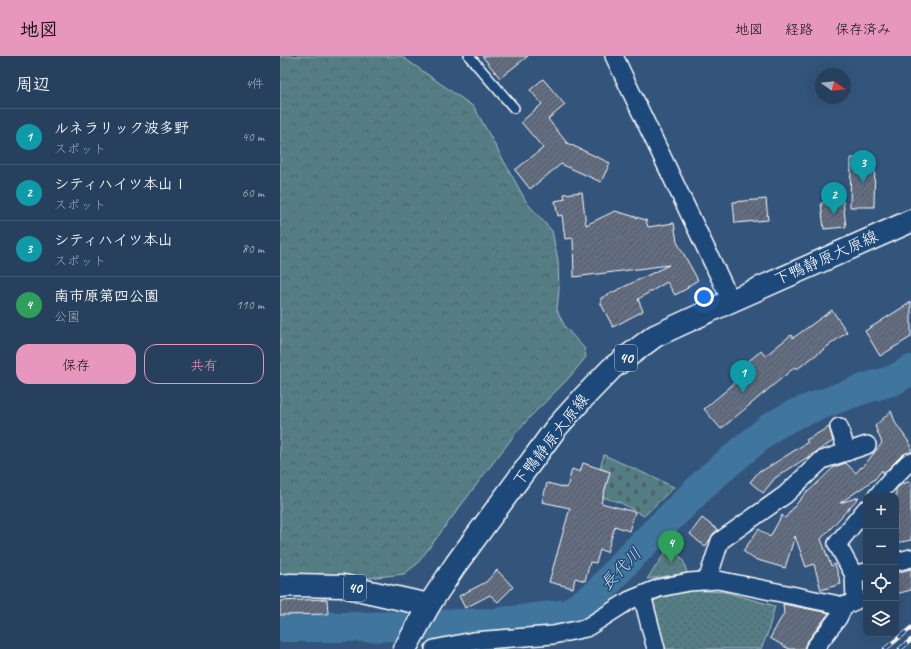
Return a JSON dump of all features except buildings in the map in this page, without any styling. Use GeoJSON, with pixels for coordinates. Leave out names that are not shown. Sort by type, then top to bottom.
{"type":"FeatureCollection","features":[{"type":"Feature","properties":{"kind":"main road","name":"下鴨静原大原線"},"geometry":{"type":"LineString","coordinates":[[405,648],[427,609],[456,564],[556,428],[607,373],[655,336],[911,221]]}},
{"type":"Feature","properties":{"kind":"main road","name":"40"},"geometry":{"type":"LineString","coordinates":[[280,586],[343,586],[427,609]]}},
{"type":"Feature","properties":{"kind":"street"},"geometry":{"type":"LineString","coordinates":[[614,56],[731,301]]}},
{"type":"Feature","properties":{"kind":"street"},"geometry":{"type":"LineString","coordinates":[[839,427],[847,452]]}},
{"type":"Feature","properties":{"kind":"street"},"geometry":{"type":"LineString","coordinates":[[706,581],[720,541],[785,495],[822,460],[867,445]]}},
{"type":"Feature","properties":{"kind":"street"},"geometry":{"type":"LineString","coordinates":[[880,493],[909,462],[911,462]]}},
{"type":"Feature","properties":{"kind":"street"},"geometry":{"type":"LineString","coordinates":[[434,649],[473,640],[553,635],[586,628],[630,600],[659,588],[689,582],[718,580],[844,606],[855,601],[860,574],[837,544],[863,513]]}},
{"type":"Feature","properties":{"kind":"street"},"geometry":{"type":"LineString","coordinates":[[899,561],[911,558]]}},
{"type":"Feature","properties":{"kind":"street"},"geometry":{"type":"LineString","coordinates":[[642,595],[656,649]]}},
{"type":"Feature","properties":{"kind":"street"},"geometry":{"type":"LineString","coordinates":[[814,649],[838,618],[844,606]]}},
{"type":"Feature","properties":{"kind":"lane"},"geometry":{"type":"LineString","coordinates":[[470,56],[514,108]]}},
{"type":"Feature","properties":{"kind":"green space"},"geometry":{"type":"Polygon","coordinates":[[[280,56],[401,56],[474,107],[527,203],[552,231],[558,260],[559,289],[557,310],[565,327],[584,348],[586,357],[567,380],[516,433],[417,564],[404,574],[324,583],[280,577],[280,56]]]}},
{"type":"Feature","properties":{"kind":"green space"},"geometry":{"type":"Polygon","coordinates":[[[604,455],[674,487],[644,516],[621,503],[603,497],[610,472],[600,468],[604,455]]]}},
{"type":"Feature","properties":{"kind":"green space"},"geometry":{"type":"Polygon","coordinates":[[[668,549],[682,558],[687,573],[647,579],[668,549]]]}},
{"type":"Feature","properties":{"kind":"green space"},"geometry":{"type":"Polygon","coordinates":[[[689,590],[725,592],[775,606],[767,635],[761,649],[662,649],[650,600],[689,590]]]}},
{"type":"Feature","properties":{"kind":"waterway","name":"長代川"},"geometry":{"type":"LineString","coordinates":[[280,627],[364,627],[495,623],[568,614],[597,594],[629,558],[711,477],[771,427],[795,414],[863,389],[894,380],[911,370]]}},
{"type":"Feature","properties":{"kind":"railway"},"geometry":{"type":"LineString","coordinates":[[885,649],[911,628]]}},
{"type":"Feature","properties":{"kind":"railway"},"geometry":{"type":"LineString","coordinates":[[900,649],[911,640]]}},
{"type":"Feature","properties":{"kind":"place","name":"シティハイツ本山"},"geometry":{"type":"Point","coordinates":[863,183]}},
{"type":"Feature","properties":{"kind":"place","name":"シティハイツ本山Ⅰ"},"geometry":{"type":"Point","coordinates":[834,215]}},
{"type":"Feature","properties":{"kind":"place","name":"ルネラリック波多野"},"geometry":{"type":"Point","coordinates":[743,393]}},
{"type":"Feature","properties":{"kind":"place","name":"南市原第四公園"},"geometry":{"type":"Point","coordinates":[671,563]}}]}
